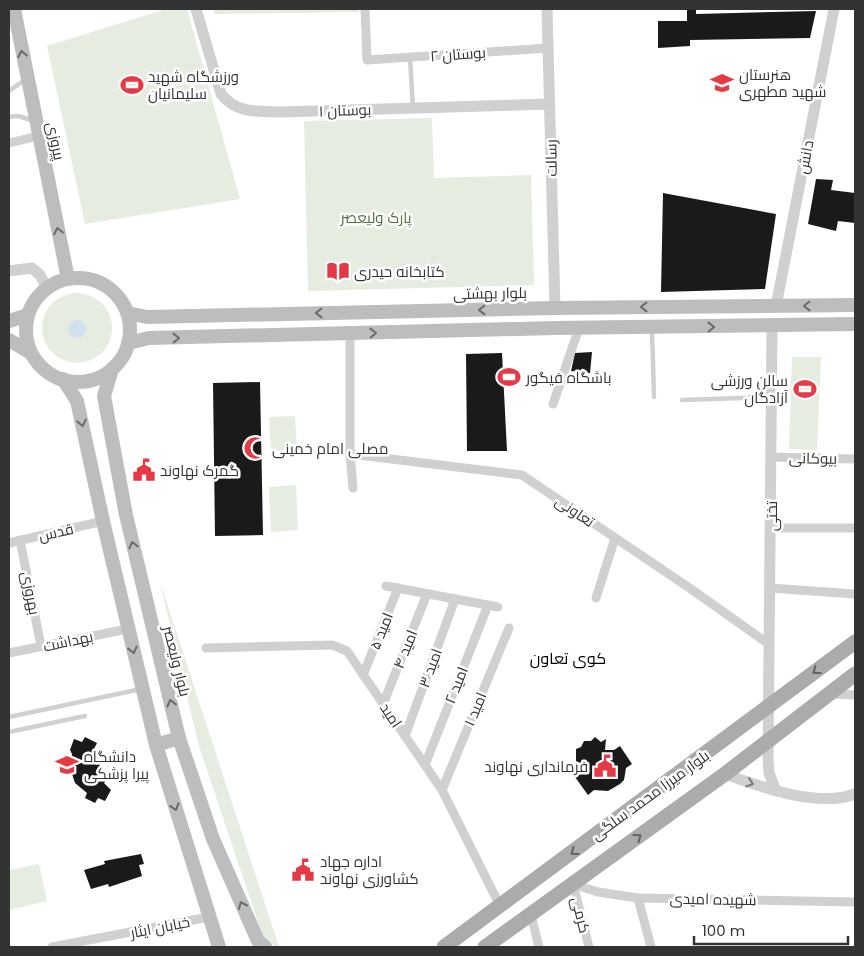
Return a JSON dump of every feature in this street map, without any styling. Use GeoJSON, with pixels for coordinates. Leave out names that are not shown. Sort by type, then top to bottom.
{"type":"FeatureCollection","features":[{"type":"Feature","properties":{"kind":"main road","name":"پیروزی"},"geometry":{"type":"LineString","coordinates":[[14,9],[68,279]]}},
{"type":"Feature","properties":{"kind":"main road"},"geometry":{"type":"LineString","coordinates":[[83,278],[97,281],[110,289],[120,300],[127,312],[130,328],[128,344],[122,357],[112,369],[88,380],[63,379],[50,374],[39,365],[31,353],[27,341],[28,316],[38,296],[47,288],[68,279],[83,278]]}},
{"type":"Feature","properties":{"kind":"main road","name":"بلوار بهشتی"},"geometry":{"type":"LineString","coordinates":[[127,312],[147,317],[555,308],[855,305]]}},
{"type":"Feature","properties":{"kind":"main road"},"geometry":{"type":"LineString","coordinates":[[772,326],[776,306]]}},
{"type":"Feature","properties":{"kind":"main road"},"geometry":{"type":"LineString","coordinates":[[555,308],[555,328]]}},
{"type":"Feature","properties":{"kind":"main road"},"geometry":{"type":"LineString","coordinates":[[9,321],[28,316]]}},
{"type":"Feature","properties":{"kind":"main road"},"geometry":{"type":"LineString","coordinates":[[128,344],[149,338],[555,328],[855,324]]}},
{"type":"Feature","properties":{"kind":"main road"},"geometry":{"type":"LineString","coordinates":[[9,340],[31,353]]}},
{"type":"Feature","properties":{"kind":"main road","name":"بلوار ولیعصر"},"geometry":{"type":"LineString","coordinates":[[112,369],[104,396],[126,515],[180,738],[213,839],[258,941],[265,947]]}},
{"type":"Feature","properties":{"kind":"main road"},"geometry":{"type":"LineString","coordinates":[[63,379],[77,402],[102,521],[156,745],[219,947]]}},
{"type":"Feature","properties":{"kind":"main road","name":"بلوار میرزا محمد سلگی"},"geometry":{"type":"LineString","coordinates":[[444,947],[770,707],[855,642]]}},
{"type":"Feature","properties":{"kind":"main road","name":"بلوار میرزا محمد سلگی"},"geometry":{"type":"LineString","coordinates":[[485,947],[725,774],[855,674]]}},
{"type":"Feature","properties":{"kind":"main road"},"geometry":{"type":"LineString","coordinates":[[156,745],[180,738]]}},
{"type":"Feature","properties":{"kind":"street","name":"بوستان ۱"},"geometry":{"type":"LineString","coordinates":[[196,9],[221,94],[230,106],[252,111],[281,112],[549,104]]}},
{"type":"Feature","properties":{"kind":"street","name":"بوستان ۲"},"geometry":{"type":"LineString","coordinates":[[365,9],[368,60],[548,48]]}},
{"type":"Feature","properties":{"kind":"street","name":"رسالت"},"geometry":{"type":"LineString","coordinates":[[547,9],[555,308]]}},
{"type":"Feature","properties":{"kind":"street","name":"دانش"},"geometry":{"type":"LineString","coordinates":[[776,306],[834,9]]}},
{"type":"Feature","properties":{"kind":"street"},"geometry":{"type":"LineString","coordinates":[[9,144],[38,136]]}},
{"type":"Feature","properties":{"kind":"street"},"geometry":{"type":"LineString","coordinates":[[9,270],[32,268],[40,275],[47,288]]}},
{"type":"Feature","properties":{"kind":"street","name":"تختی"},"geometry":{"type":"LineString","coordinates":[[772,326],[770,740],[768,758],[769,773],[776,791]]}},
{"type":"Feature","properties":{"kind":"street"},"geometry":{"type":"LineString","coordinates":[[553,404],[579,328]]}},
{"type":"Feature","properties":{"kind":"street"},"geometry":{"type":"LineString","coordinates":[[350,333],[350,454],[353,488]]}},
{"type":"Feature","properties":{"kind":"street","name":"تعاونی"},"geometry":{"type":"LineString","coordinates":[[350,454],[522,475],[770,645]]}},
{"type":"Feature","properties":{"kind":"street","name":"بیوکانی"},"geometry":{"type":"LineString","coordinates":[[771,457],[855,459]]}},
{"type":"Feature","properties":{"kind":"street","name":"قدس"},"geometry":{"type":"LineString","coordinates":[[9,543],[102,521]]}},
{"type":"Feature","properties":{"kind":"street"},"geometry":{"type":"LineString","coordinates":[[771,528],[855,528]]}},
{"type":"Feature","properties":{"kind":"street"},"geometry":{"type":"LineString","coordinates":[[596,598],[615,538]]}},
{"type":"Feature","properties":{"kind":"street","name":"بهروزی"},"geometry":{"type":"LineString","coordinates":[[20,540],[42,646]]}},
{"type":"Feature","properties":{"kind":"street"},"geometry":{"type":"LineString","coordinates":[[386,586],[498,607]]}},
{"type":"Feature","properties":{"kind":"street","name":"امید ۵"},"geometry":{"type":"LineString","coordinates":[[363,674],[398,588]]}},
{"type":"Feature","properties":{"kind":"street"},"geometry":{"type":"LineString","coordinates":[[770,588],[855,594]]}},
{"type":"Feature","properties":{"kind":"street","name":"امید ۴"},"geometry":{"type":"LineString","coordinates":[[383,704],[427,594]]}},
{"type":"Feature","properties":{"kind":"street","name":"امید ۳"},"geometry":{"type":"LineString","coordinates":[[405,736],[455,599]]}},
{"type":"Feature","properties":{"kind":"street","name":"امید ۲"},"geometry":{"type":"LineString","coordinates":[[425,765],[488,605]]}},
{"type":"Feature","properties":{"kind":"street","name":"امید ۱"},"geometry":{"type":"LineString","coordinates":[[442,790],[509,628]]}},
{"type":"Feature","properties":{"kind":"street","name":"بهداشت"},"geometry":{"type":"LineString","coordinates":[[9,653],[127,629]]}},
{"type":"Feature","properties":{"kind":"street","name":"امید"},"geometry":{"type":"LineString","coordinates":[[206,648],[332,645],[347,650],[442,790],[500,906]]}},
{"type":"Feature","properties":{"kind":"street"},"geometry":{"type":"LineString","coordinates":[[830,694],[855,695]]}},
{"type":"Feature","properties":{"kind":"street"},"geometry":{"type":"LineString","coordinates":[[725,774],[776,791],[800,796],[852,798]]}},
{"type":"Feature","properties":{"kind":"street","name":"شهیده امیدی"},"geometry":{"type":"LineString","coordinates":[[573,884],[598,892],[638,898],[855,902]]}},
{"type":"Feature","properties":{"kind":"street","name":"کرمی"},"geometry":{"type":"LineString","coordinates":[[573,884],[590,947]]}},
{"type":"Feature","properties":{"kind":"street"},"geometry":{"type":"LineString","coordinates":[[638,898],[651,947]]}},
{"type":"Feature","properties":{"kind":"street"},"geometry":{"type":"LineString","coordinates":[[531,915],[539,947]]}},
{"type":"Feature","properties":{"kind":"street","name":"خیابان ایثار"},"geometry":{"type":"LineString","coordinates":[[52,947],[209,917]]}},
{"type":"Feature","properties":{"kind":"lane"},"geometry":{"type":"LineString","coordinates":[[410,57],[413,108]]}},
{"type":"Feature","properties":{"kind":"lane"},"geometry":{"type":"LineString","coordinates":[[9,91],[27,78]]}},
{"type":"Feature","properties":{"kind":"lane"},"geometry":{"type":"LineString","coordinates":[[9,117],[18,116],[35,121]]}},
{"type":"Feature","properties":{"kind":"lane"},"geometry":{"type":"LineString","coordinates":[[652,328],[654,397]]}},
{"type":"Feature","properties":{"kind":"lane"},"geometry":{"type":"LineString","coordinates":[[682,400],[772,397]]}},
{"type":"Feature","properties":{"kind":"lane"},"geometry":{"type":"LineString","coordinates":[[9,717],[142,688]]}},
{"type":"Feature","properties":{"kind":"lane"},"geometry":{"type":"LineString","coordinates":[[9,732],[85,716]]}},
{"type":"Feature","properties":{"kind":"green space","name":"ورزشگاه شهید سلیمانیان"},"geometry":{"type":"Polygon","coordinates":[[[166,9],[187,9],[240,199],[85,224],[47,46],[166,9]]]}},
{"type":"Feature","properties":{"kind":"green space"},"geometry":{"type":"Polygon","coordinates":[[[213,9],[359,9],[359,12],[215,14],[213,9]]]}},
{"type":"Feature","properties":{"kind":"green space","name":"پارک ولیعصر"},"geometry":{"type":"Polygon","coordinates":[[[432,118],[434,178],[531,175],[534,285],[308,291],[304,121],[432,118]]]}},
{"type":"Feature","properties":{"kind":"green space"},"geometry":{"type":"Polygon","coordinates":[[[77,293],[96,299],[106,309],[112,328],[106,347],[96,357],[77,363],[58,357],[48,347],[42,328],[48,309],[58,299],[77,293]]]}},
{"type":"Feature","properties":{"kind":"green space","name":"سالن ورزشی آزادگان"},"geometry":{"type":"Polygon","coordinates":[[[792,357],[821,357],[817,450],[789,449],[792,357]]]}},
{"type":"Feature","properties":{"kind":"green space"},"geometry":{"type":"Polygon","coordinates":[[[295,416],[297,450],[271,451],[269,417],[295,416]]]}},
{"type":"Feature","properties":{"kind":"green space"},"geometry":{"type":"Polygon","coordinates":[[[296,485],[298,530],[271,532],[269,487],[296,485]]]}},
{"type":"Feature","properties":{"kind":"green space"},"geometry":{"type":"Polygon","coordinates":[[[160,582],[279,947],[265,943],[198,743],[160,582]]]}},
{"type":"Feature","properties":{"kind":"green space"},"geometry":{"type":"Polygon","coordinates":[[[39,864],[47,901],[9,910],[9,870],[39,864]]]}},
{"type":"Feature","properties":{"kind":"water"},"geometry":{"type":"Polygon","coordinates":[[[77,320],[83,323],[86,329],[83,335],[77,338],[71,335],[68,329],[71,323],[77,320]]]}},
{"type":"Feature","properties":{"kind":"building"},"geometry":{"type":"Polygon","coordinates":[[[687,9],[696,9],[696,14],[816,11],[810,38],[690,40],[690,46],[658,48],[658,21],[687,21],[687,9]]]}},
{"type":"Feature","properties":{"kind":"building"},"geometry":{"type":"Polygon","coordinates":[[[816,179],[833,180],[831,190],[855,193],[855,223],[838,221],[836,231],[808,224],[816,179]]]}},
{"type":"Feature","properties":{"kind":"building"},"geometry":{"type":"Polygon","coordinates":[[[663,193],[776,214],[765,289],[661,292],[663,193]]]}},
{"type":"Feature","properties":{"kind":"building"},"geometry":{"type":"Polygon","coordinates":[[[592,352],[590,373],[571,371],[575,353],[592,352]]]}},
{"type":"Feature","properties":{"kind":"building"},"geometry":{"type":"Polygon","coordinates":[[[502,353],[507,451],[467,451],[466,354],[502,353]]]}},
{"type":"Feature","properties":{"kind":"building"},"geometry":{"type":"Polygon","coordinates":[[[260,382],[263,535],[215,536],[213,383],[260,382]]]}},
{"type":"Feature","properties":{"kind":"building"},"geometry":{"type":"Polygon","coordinates":[[[85,737],[97,743],[93,751],[94,757],[97,756],[104,783],[111,790],[105,801],[98,798],[95,803],[85,798],[87,793],[75,783],[71,771],[72,754],[70,750],[74,739],[82,742],[85,737]]]}},
{"type":"Feature","properties":{"kind":"building","name":"فرمانداری نهاوند"},"geometry":{"type":"Polygon","coordinates":[[[595,737],[601,742],[606,739],[605,750],[614,750],[620,746],[632,764],[626,768],[624,780],[620,784],[608,791],[594,790],[588,795],[575,777],[581,773],[582,764],[576,761],[576,749],[581,747],[584,741],[591,741],[595,737]]]}},
{"type":"Feature","properties":{"kind":"building"},"geometry":{"type":"Polygon","coordinates":[[[141,854],[144,864],[139,865],[142,876],[109,887],[108,884],[91,889],[84,870],[105,864],[104,861],[141,854]]]}},
{"type":"Feature","properties":{"kind":"place","name":"هنرستان شهید مطهری"},"geometry":{"type":"Point","coordinates":[722,83]}},
{"type":"Feature","properties":{"kind":"place","name":"ورزشگاه شهید سلیمانیان"},"geometry":{"type":"Point","coordinates":[132,85]}},
{"type":"Feature","properties":{"kind":"place","name":"کتابخانه حیدری"},"geometry":{"type":"Point","coordinates":[338,271]}},
{"type":"Feature","properties":{"kind":"place","name":"باشگاه فیگور"},"geometry":{"type":"Point","coordinates":[509,377]}},
{"type":"Feature","properties":{"kind":"place","name":"سالن ورزشی آزادگان"},"geometry":{"type":"Point","coordinates":[805,389]}},
{"type":"Feature","properties":{"kind":"place","name":"مصلی امام خمینی"},"geometry":{"type":"Point","coordinates":[255,448]}},
{"type":"Feature","properties":{"kind":"place","name":"گمرک نهاوند"},"geometry":{"type":"Point","coordinates":[144,470]}},
{"type":"Feature","properties":{"kind":"place","name":"دانشگاه پیرا پزشکی"},"geometry":{"type":"Point","coordinates":[67,765]}},
{"type":"Feature","properties":{"kind":"place","name":"فرمانداری نهاوند"},"geometry":{"type":"Point","coordinates":[605,766]}},
{"type":"Feature","properties":{"kind":"place","name":"اداره جهاد کشاورزی نهاوند"},"geometry":{"type":"Point","coordinates":[303,870]}},
{"type":"Feature","properties":{"kind":"district","name":"کوی تعاون"},"geometry":{"type":"Point","coordinates":[568,658]}}]}
